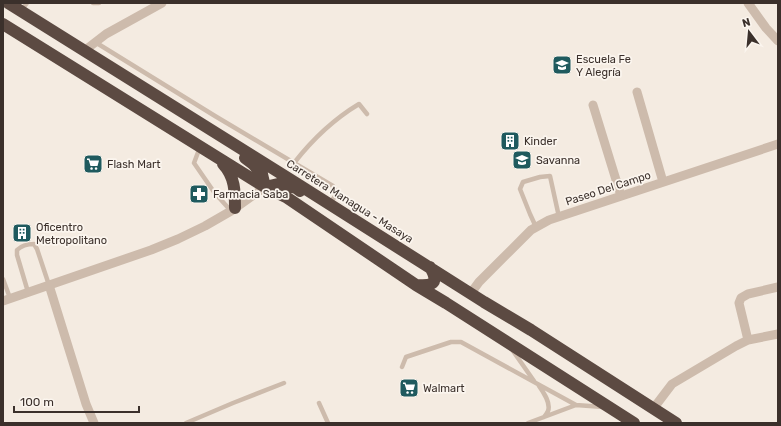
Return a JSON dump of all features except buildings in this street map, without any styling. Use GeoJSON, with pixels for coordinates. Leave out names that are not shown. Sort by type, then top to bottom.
{"type":"FeatureCollection","features":[{"type":"Feature","properties":{"kind":"highway","name":"Carretera Managua - Masaya"},"geometry":{"type":"LineString","coordinates":[[8,3],[24,7],[84,50],[537,334],[676,423]]}},
{"type":"Feature","properties":{"kind":"highway"},"geometry":{"type":"LineString","coordinates":[[3,24],[265,188],[286,197],[416,285],[634,423]]}},
{"type":"Feature","properties":{"kind":"highway"},"geometry":{"type":"LineString","coordinates":[[215,133],[226,144],[253,164],[262,174],[265,188]]}},
{"type":"Feature","properties":{"kind":"highway"},"geometry":{"type":"LineString","coordinates":[[217,157],[229,170],[233,179],[235,193],[233,209]]}},
{"type":"Feature","properties":{"kind":"highway"},"geometry":{"type":"LineString","coordinates":[[265,188],[278,184],[296,188],[319,202],[329,203]]}},
{"type":"Feature","properties":{"kind":"highway"},"geometry":{"type":"LineString","coordinates":[[416,285],[427,285],[434,280],[430,267]]}},
{"type":"Feature","properties":{"kind":"highway"},"geometry":{"type":"LineString","coordinates":[[446,303],[442,288],[445,285],[454,283]]}},
{"type":"Feature","properties":{"kind":"street"},"geometry":{"type":"LineString","coordinates":[[748,3],[766,28],[778,41]]}},
{"type":"Feature","properties":{"kind":"street"},"geometry":{"type":"LineString","coordinates":[[84,50],[106,34],[156,4]]}},
{"type":"Feature","properties":{"kind":"street"},"geometry":{"type":"LineString","coordinates":[[637,92],[664,182]]}},
{"type":"Feature","properties":{"kind":"street"},"geometry":{"type":"LineString","coordinates":[[593,105],[621,196]]}},
{"type":"Feature","properties":{"kind":"street","name":"Paseo Del Campo"},"geometry":{"type":"LineString","coordinates":[[471,293],[489,271],[531,230],[549,220],[778,144]]}},
{"type":"Feature","properties":{"kind":"street"},"geometry":{"type":"LineString","coordinates":[[6,300],[151,250],[178,239],[205,226],[265,188]]}},
{"type":"Feature","properties":{"kind":"street"},"geometry":{"type":"LineString","coordinates":[[49,285],[86,404],[94,423]]}},
{"type":"Feature","properties":{"kind":"street"},"geometry":{"type":"LineString","coordinates":[[748,340],[739,303],[741,298],[748,294],[778,288]]}},
{"type":"Feature","properties":{"kind":"street"},"geometry":{"type":"LineString","coordinates":[[653,409],[672,384],[748,340],[778,334]]}},
{"type":"Feature","properties":{"kind":"lane"},"geometry":{"type":"LineString","coordinates":[[93,3],[99,3]]}},
{"type":"Feature","properties":{"kind":"lane"},"geometry":{"type":"LineString","coordinates":[[95,42],[333,186],[337,194],[329,203]]}},
{"type":"Feature","properties":{"kind":"lane"},"geometry":{"type":"LineString","coordinates":[[294,163],[318,135],[346,111],[359,104],[367,114]]}},
{"type":"Feature","properties":{"kind":"lane"},"geometry":{"type":"LineString","coordinates":[[200,147],[194,163],[214,192],[233,209]]}},
{"type":"Feature","properties":{"kind":"lane"},"geometry":{"type":"LineString","coordinates":[[536,227],[520,190],[524,182],[540,177],[550,176],[558,217]]}},
{"type":"Feature","properties":{"kind":"lane"},"geometry":{"type":"LineString","coordinates":[[28,292],[17,255],[17,250],[21,246],[34,244],[49,285]]}},
{"type":"Feature","properties":{"kind":"lane"},"geometry":{"type":"LineString","coordinates":[[3,279],[6,300]]}},
{"type":"Feature","properties":{"kind":"lane"},"geometry":{"type":"LineString","coordinates":[[506,341],[544,392],[548,403],[548,411],[544,417]]}},
{"type":"Feature","properties":{"kind":"lane"},"geometry":{"type":"LineString","coordinates":[[402,367],[406,357],[451,342],[461,342],[576,405],[610,408]]}},
{"type":"Feature","properties":{"kind":"lane"},"geometry":{"type":"LineString","coordinates":[[186,423],[284,383]]}},
{"type":"Feature","properties":{"kind":"lane"},"geometry":{"type":"LineString","coordinates":[[319,403],[328,423]]}},
{"type":"Feature","properties":{"kind":"lane"},"geometry":{"type":"LineString","coordinates":[[528,423],[576,405]]}},
{"type":"Feature","properties":{"kind":"place","name":"Escuela Fe Y Alegría"},"geometry":{"type":"Point","coordinates":[562,65]}},
{"type":"Feature","properties":{"kind":"place","name":"Kinder"},"geometry":{"type":"Point","coordinates":[510,141]}},
{"type":"Feature","properties":{"kind":"place","name":"Savanna"},"geometry":{"type":"Point","coordinates":[522,160]}},
{"type":"Feature","properties":{"kind":"place","name":"Flash Mart"},"geometry":{"type":"Point","coordinates":[93,164]}},
{"type":"Feature","properties":{"kind":"place","name":"Farmacia Saba"},"geometry":{"type":"Point","coordinates":[199,194]}},
{"type":"Feature","properties":{"kind":"place","name":"Oficentro Metropolitano"},"geometry":{"type":"Point","coordinates":[22,233]}},
{"type":"Feature","properties":{"kind":"place","name":"Walmart"},"geometry":{"type":"Point","coordinates":[409,388]}}]}
